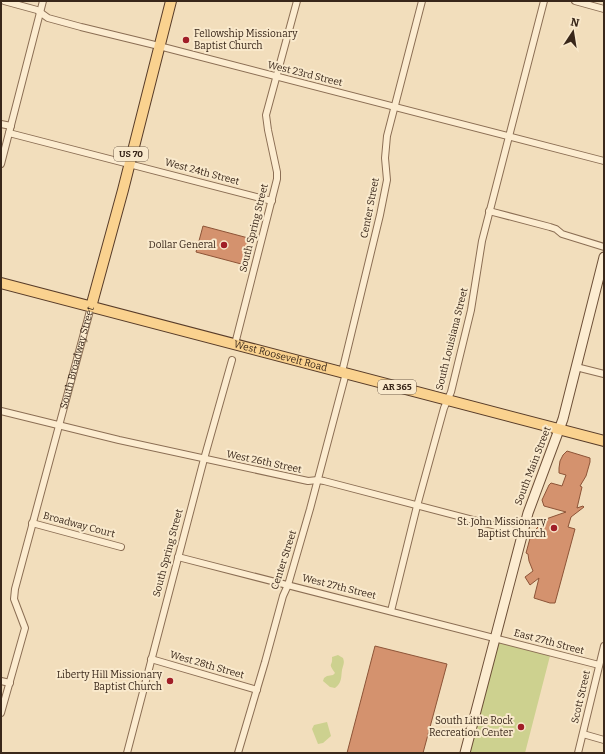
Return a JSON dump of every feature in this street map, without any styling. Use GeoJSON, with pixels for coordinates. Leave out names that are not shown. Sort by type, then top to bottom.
{"type":"FeatureCollection","features":[{"type":"Feature","properties":{"kind":"main road","name":"South Broadway Street"},"geometry":{"type":"LineString","coordinates":[[91,307],[171,1]]}},
{"type":"Feature","properties":{"kind":"main road","name":"West Roosevelt Road"},"geometry":{"type":"LineString","coordinates":[[1,284],[559,429]]}},
{"type":"Feature","properties":{"kind":"main road","name":"AR 365"},"geometry":{"type":"LineString","coordinates":[[559,429],[604,441]]}},
{"type":"Feature","properties":{"kind":"street","name":"West 23rd Street"},"geometry":{"type":"LineString","coordinates":[[4,1],[37,10],[48,18],[74,26],[159,46],[604,161]]}},
{"type":"Feature","properties":{"kind":"street"},"geometry":{"type":"LineString","coordinates":[[1,164],[43,1]]}},
{"type":"Feature","properties":{"kind":"street","name":"South Spring Street"},"geometry":{"type":"LineString","coordinates":[[235,344],[272,201],[277,172],[266,115],[297,1]]}},
{"type":"Feature","properties":{"kind":"street","name":"Center Street"},"geometry":{"type":"LineString","coordinates":[[238,753],[318,480],[380,215],[387,179],[385,147],[422,1]]}},
{"type":"Feature","properties":{"kind":"street","name":"South Louisiana Street"},"geometry":{"type":"LineString","coordinates":[[391,611],[417,506],[447,400],[451,392],[471,310],[482,241],[489,210],[544,1]]}},
{"type":"Feature","properties":{"kind":"street"},"geometry":{"type":"LineString","coordinates":[[575,1],[604,9]]}},
{"type":"Feature","properties":{"kind":"street","name":"West 24th Street"},"geometry":{"type":"LineString","coordinates":[[1,124],[10,130],[272,201]]}},
{"type":"Feature","properties":{"kind":"street"},"geometry":{"type":"LineString","coordinates":[[489,210],[550,227],[562,234],[604,247]]}},
{"type":"Feature","properties":{"kind":"street","name":"South Main Street"},"geometry":{"type":"LineString","coordinates":[[465,753],[523,533],[534,494],[559,429],[604,257]]}},
{"type":"Feature","properties":{"kind":"street","name":"South Broadway Street"},"geometry":{"type":"LineString","coordinates":[[1,713],[24,628],[13,597],[58,425],[91,307]]}},
{"type":"Feature","properties":{"kind":"street","name":"South Spring Street"},"geometry":{"type":"LineString","coordinates":[[127,753],[204,459],[232,360]]}},
{"type":"Feature","properties":{"kind":"street"},"geometry":{"type":"LineString","coordinates":[[576,367],[604,374]]}},
{"type":"Feature","properties":{"kind":"street","name":"West 26th Street"},"geometry":{"type":"LineString","coordinates":[[1,411],[204,459],[308,481],[318,480],[523,533]]}},
{"type":"Feature","properties":{"kind":"street","name":"Broadway Court"},"geometry":{"type":"LineString","coordinates":[[32,523],[121,547]]}},
{"type":"Feature","properties":{"kind":"street","name":"West 27th Street"},"geometry":{"type":"LineString","coordinates":[[178,557],[495,638]]}},
{"type":"Feature","properties":{"kind":"street","name":"East 27th Street"},"geometry":{"type":"LineString","coordinates":[[495,638],[599,665]]}},
{"type":"Feature","properties":{"kind":"street","name":"Scott Street"},"geometry":{"type":"LineString","coordinates":[[578,753],[604,646]]}},
{"type":"Feature","properties":{"kind":"street","name":"West 28th Street"},"geometry":{"type":"LineString","coordinates":[[151,659],[257,690]]}},
{"type":"Feature","properties":{"kind":"street"},"geometry":{"type":"LineString","coordinates":[[1,681],[10,683]]}},
{"type":"Feature","properties":{"kind":"street"},"geometry":{"type":"LineString","coordinates":[[583,734],[604,740]]}},
{"type":"Feature","properties":{"kind":"green space"},"geometry":{"type":"Polygon","coordinates":[[[495,638],[551,652],[525,753],[465,753],[495,638]]]}},
{"type":"Feature","properties":{"kind":"green space"},"geometry":{"type":"Polygon","coordinates":[[[338,655],[343,658],[344,663],[340,682],[335,688],[330,687],[323,681],[327,676],[335,673],[331,666],[332,657],[338,655]]]}},
{"type":"Feature","properties":{"kind":"green space"},"geometry":{"type":"Polygon","coordinates":[[[327,722],[331,736],[323,743],[318,744],[312,729],[314,725],[327,722]]]}},
{"type":"Feature","properties":{"kind":"building","name":"Dollar General"},"geometry":{"type":"Polygon","coordinates":[[[203,226],[252,239],[245,265],[196,252],[203,226]]]}},
{"type":"Feature","properties":{"kind":"building","name":"St. John Missionary Baptist Church"},"geometry":{"type":"Polygon","coordinates":[[[567,451],[590,458],[590,462],[586,476],[580,486],[582,487],[577,508],[584,507],[571,517],[568,527],[575,529],[555,603],[550,603],[534,598],[539,578],[530,585],[525,577],[533,571],[528,554],[526,553],[532,531],[534,531],[546,519],[566,512],[544,506],[542,500],[551,483],[562,486],[566,475],[559,473],[560,461],[567,451]]]}},
{"type":"Feature","properties":{"kind":"building"},"geometry":{"type":"Polygon","coordinates":[[[375,646],[447,664],[423,753],[347,753],[375,646]]]}},
{"type":"Feature","properties":{"kind":"place","name":"Fellowship Missionary Baptist Church"},"geometry":{"type":"Point","coordinates":[186,40]}},
{"type":"Feature","properties":{"kind":"place","name":"Dollar General"},"geometry":{"type":"Point","coordinates":[224,245]}},
{"type":"Feature","properties":{"kind":"place","name":"St. John Missionary Baptist Church"},"geometry":{"type":"Point","coordinates":[554,528]}},
{"type":"Feature","properties":{"kind":"place","name":"Liberty Hill Missionary Baptist Church"},"geometry":{"type":"Point","coordinates":[170,681]}},
{"type":"Feature","properties":{"kind":"place","name":"South Little Rock Recreation Center"},"geometry":{"type":"Point","coordinates":[521,727]}}]}
